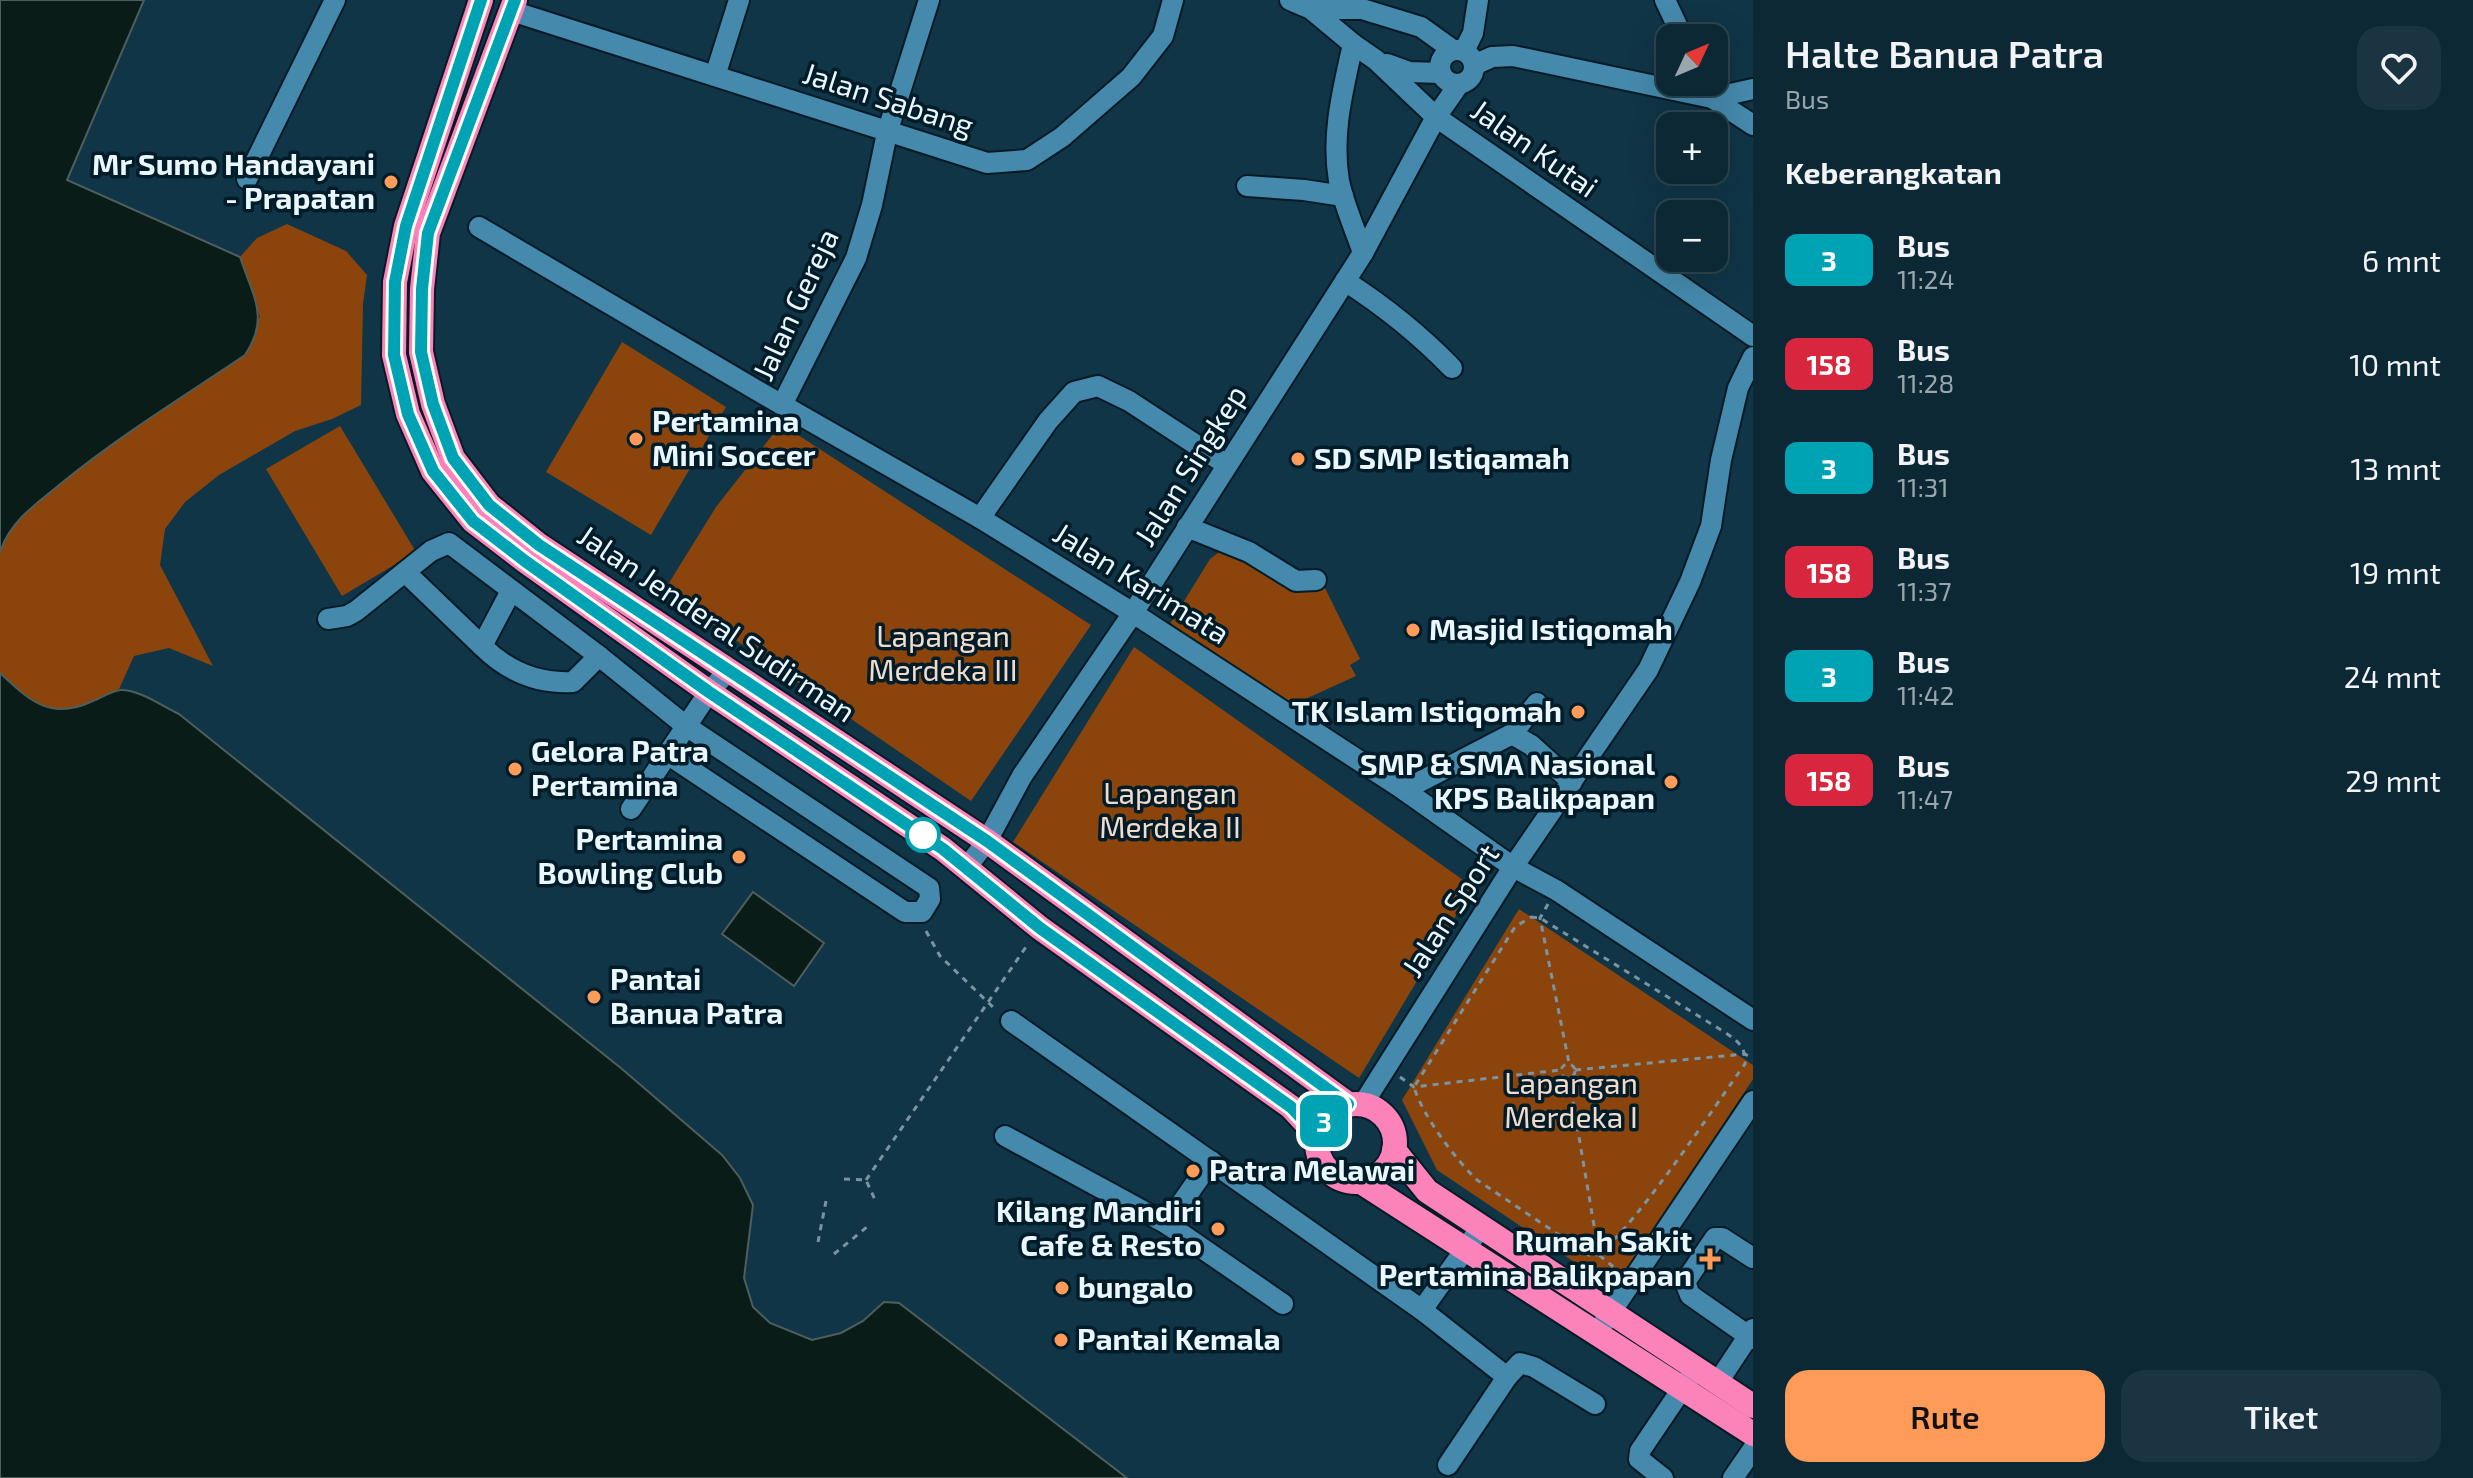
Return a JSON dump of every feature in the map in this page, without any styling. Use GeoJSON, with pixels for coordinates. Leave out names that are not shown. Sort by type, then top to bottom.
{"type":"FeatureCollection","features":[{"type":"Feature","properties":{"kind":"highway","name":"Jalan Jenderal Sudirman"},"geometry":{"type":"LineString","coordinates":[[481,0],[406,226],[395,282],[394,355],[408,414],[433,471],[473,521],[709,692],[967,867],[1040,928],[1291,1107],[1317,1135],[1320,1160],[1337,1177],[1361,1182],[1597,1334],[1689,1379],[1718,1382],[1753,1406]]}},
{"type":"Feature","properties":{"kind":"highway","name":"Jalan Jenderal Sudirman"},"geometry":{"type":"LineString","coordinates":[[518,7],[428,233],[422,289],[421,352],[433,404],[453,458],[489,505],[539,545],[987,841],[1355,1104],[1375,1108],[1391,1126],[1394,1150],[1427,1191],[1610,1313],[1753,1434]]}},
{"type":"Feature","properties":{"kind":"highway"},"geometry":{"type":"LineString","coordinates":[[1317,1135],[1328,1115],[1355,1104]]}},
{"type":"Feature","properties":{"kind":"highway"},"geometry":{"type":"LineString","coordinates":[[1361,1182],[1383,1171],[1394,1150]]}},
{"type":"Feature","properties":{"kind":"street"},"geometry":{"type":"LineString","coordinates":[[247,179],[335,0]]}},
{"type":"Feature","properties":{"kind":"street"},"geometry":{"type":"LineString","coordinates":[[715,76],[739,0]]}},
{"type":"Feature","properties":{"kind":"street","name":"Jalan Gereja"},"geometry":{"type":"LineString","coordinates":[[782,405],[856,258],[872,205],[887,133],[929,0]]}},
{"type":"Feature","properties":{"kind":"street","name":"Jalan Sabang"},"geometry":{"type":"LineString","coordinates":[[518,7],[715,76],[987,163],[1027,160],[1062,137],[1131,77],[1163,36],[1173,0]]}},
{"type":"Feature","properties":{"kind":"street","name":"Jalan Kutai"},"geometry":{"type":"LineString","coordinates":[[1290,0],[1311,9],[1376,60],[1436,117],[1753,336]]}},
{"type":"Feature","properties":{"kind":"street"},"geometry":{"type":"LineString","coordinates":[[1376,60],[1409,72],[1469,80],[1478,0]]}},
{"type":"Feature","properties":{"kind":"street"},"geometry":{"type":"LineString","coordinates":[[1665,0],[1676,24]]}},
{"type":"Feature","properties":{"kind":"street"},"geometry":{"type":"LineString","coordinates":[[1311,9],[1362,9],[1421,27],[1471,51],[1656,81]]}},
{"type":"Feature","properties":{"kind":"street"},"geometry":{"type":"LineString","coordinates":[[1353,44],[1338,113],[1336,150],[1343,196],[1363,253]]}},
{"type":"Feature","properties":{"kind":"street"},"geometry":{"type":"LineString","coordinates":[[1450,78],[1441,62],[1471,51]]}},
{"type":"Feature","properties":{"kind":"street","name":"Jalan Singkep"},"geometry":{"type":"LineString","coordinates":[[967,867],[987,841],[1022,776],[1133,613],[1363,253],[1436,117],[1450,78]]}},
{"type":"Feature","properties":{"kind":"street"},"geometry":{"type":"LineString","coordinates":[[1728,90],[1753,89]]}},
{"type":"Feature","properties":{"kind":"street"},"geometry":{"type":"LineString","coordinates":[[1716,96],[1753,125]]}},
{"type":"Feature","properties":{"kind":"street"},"geometry":{"type":"LineString","coordinates":[[1247,186],[1343,196]]}},
{"type":"Feature","properties":{"kind":"street","name":"Jalan Karimata"},"geometry":{"type":"LineString","coordinates":[[479,227],[980,518],[1133,613],[1404,790],[1513,867],[1556,890],[1753,1020]]}},
{"type":"Feature","properties":{"kind":"street"},"geometry":{"type":"LineString","coordinates":[[1345,281],[1386,307],[1452,368]]}},
{"type":"Feature","properties":{"kind":"street","name":"Jalan Sport"},"geometry":{"type":"LineString","coordinates":[[1355,1104],[1386,1068],[1513,867],[1648,670],[1690,582],[1711,526],[1721,460],[1738,388],[1753,357]]}},
{"type":"Feature","properties":{"kind":"street"},"geometry":{"type":"LineString","coordinates":[[980,518],[1048,421],[1074,392],[1098,386],[1129,401],[1227,465]]}},
{"type":"Feature","properties":{"kind":"street"},"geometry":{"type":"LineString","coordinates":[[1187,527],[1238,547],[1296,581],[1316,580]]}},
{"type":"Feature","properties":{"kind":"street"},"geometry":{"type":"LineString","coordinates":[[328,619],[356,611],[431,551],[445,542],[449,543],[686,726],[929,888],[930,899],[922,912],[905,912],[667,754]]}},
{"type":"Feature","properties":{"kind":"street"},"geometry":{"type":"LineString","coordinates":[[405,572],[496,660],[515,671],[554,683],[573,682],[599,656]]}},
{"type":"Feature","properties":{"kind":"street"},"geometry":{"type":"LineString","coordinates":[[482,646],[511,591]]}},
{"type":"Feature","properties":{"kind":"street"},"geometry":{"type":"LineString","coordinates":[[631,809],[709,692],[728,671]]}},
{"type":"Feature","properties":{"kind":"street"},"geometry":{"type":"LineString","coordinates":[[1404,790],[1512,734],[1537,703]]}},
{"type":"Feature","properties":{"kind":"street"},"geometry":{"type":"LineString","coordinates":[[1512,734],[1531,745],[1572,782]]}},
{"type":"Feature","properties":{"kind":"street"},"geometry":{"type":"LineString","coordinates":[[1011,1021],[1422,1310],[1507,1377]]}},
{"type":"Feature","properties":{"kind":"street"},"geometry":{"type":"LineString","coordinates":[[1597,1334],[1750,1113]]}},
{"type":"Feature","properties":{"kind":"street"},"geometry":{"type":"LineString","coordinates":[[1005,1136],[1167,1224],[1283,1304]]}},
{"type":"Feature","properties":{"kind":"street"},"geometry":{"type":"LineString","coordinates":[[1167,1224],[1211,1161]]}},
{"type":"Feature","properties":{"kind":"street"},"geometry":{"type":"LineString","coordinates":[[1422,1310],[1481,1227]]}},
{"type":"Feature","properties":{"kind":"street"},"geometry":{"type":"LineString","coordinates":[[1718,1382],[1751,1335],[1690,1295],[1685,1282],[1715,1238],[1722,1238],[1753,1258]]}},
{"type":"Feature","properties":{"kind":"street"},"geometry":{"type":"LineString","coordinates":[[1448,1465],[1516,1366],[1525,1363],[1595,1404]]}},
{"type":"Feature","properties":{"kind":"street"},"geometry":{"type":"LineString","coordinates":[[1663,1478],[1643,1465],[1639,1459],[1640,1451],[1689,1379]]}},
{"type":"Feature","properties":{"kind":"street"},"geometry":{"type":"LineString","coordinates":[[1733,1478],[1753,1449]]}},
{"type":"Feature","properties":{"kind":"path"},"geometry":{"type":"LineString","coordinates":[[1556,890],[1540,918],[1569,1063],[1575,1070]]}},
{"type":"Feature","properties":{"kind":"path"},"geometry":{"type":"LineString","coordinates":[[916,914],[940,956],[987,1003],[1011,1021]]}},
{"type":"Feature","properties":{"kind":"path"},"geometry":{"type":"LineString","coordinates":[[1414,1087],[1515,927],[1531,917],[1540,918],[1726,1033],[1753,1059]]}},
{"type":"Feature","properties":{"kind":"path"},"geometry":{"type":"LineString","coordinates":[[866,1180],[1040,928]]}},
{"type":"Feature","properties":{"kind":"path"},"geometry":{"type":"LineString","coordinates":[[1386,1068],[1414,1087],[1447,1145],[1477,1180],[1592,1257],[1599,1255],[1614,1241],[1649,1196],[1745,1064],[1745,1054]]}},
{"type":"Feature","properties":{"kind":"path"},"geometry":{"type":"LineString","coordinates":[[1631,1282],[1599,1255],[1569,1078],[1575,1070],[1745,1054]]}},
{"type":"Feature","properties":{"kind":"path"},"geometry":{"type":"LineString","coordinates":[[1414,1087],[1560,1070],[1569,1063]]}},
{"type":"Feature","properties":{"kind":"path"},"geometry":{"type":"LineString","coordinates":[[1560,1070],[1564,1077],[1569,1078]]}},
{"type":"Feature","properties":{"kind":"path"},"geometry":{"type":"LineString","coordinates":[[844,1179],[866,1180]]}},
{"type":"Feature","properties":{"kind":"path"},"geometry":{"type":"LineString","coordinates":[[866,1180],[876,1202]]}},
{"type":"Feature","properties":{"kind":"path"},"geometry":{"type":"LineString","coordinates":[[818,1242],[826,1201]]}},
{"type":"Feature","properties":{"kind":"path"},"geometry":{"type":"LineString","coordinates":[[834,1254],[867,1227]]}},
{"type":"Feature","properties":{"kind":"green space"},"geometry":{"type":"Polygon","coordinates":[[[287,224],[346,251],[367,275],[363,304],[361,405],[295,431],[219,475],[185,502],[165,529],[160,565],[213,666],[169,648],[134,656],[119,689],[68,708],[44,705],[0,673],[0,552],[5,537],[27,510],[114,441],[183,396],[260,317],[240,257],[257,238],[287,224]]]}},
{"type":"Feature","properties":{"kind":"green space","name":"Pertamina Mini Soccer"},"geometry":{"type":"Polygon","coordinates":[[[622,342],[726,407],[651,535],[546,472],[622,342]]]}},
{"type":"Feature","properties":{"kind":"green space","name":"Lapangan Merdeka III"},"geometry":{"type":"Polygon","coordinates":[[[781,424],[1091,625],[971,801],[664,591],[716,507],[781,424]]]}},
{"type":"Feature","properties":{"kind":"green space"},"geometry":{"type":"Polygon","coordinates":[[[340,426],[416,552],[342,596],[266,469],[340,426]]]}},
{"type":"Feature","properties":{"kind":"green space"},"geometry":{"type":"Polygon","coordinates":[[[1231,543],[1309,591],[1323,584],[1360,659],[1350,665],[1356,676],[1292,705],[1170,624],[1210,559],[1231,543]]]}},
{"type":"Feature","properties":{"kind":"green space","name":"Lapangan Merdeka II"},"geometry":{"type":"Polygon","coordinates":[[[1134,647],[1473,887],[1359,1078],[1013,842],[1134,647]]]}},
{"type":"Feature","properties":{"kind":"green space","name":"Lapangan Merdeka I"},"geometry":{"type":"Polygon","coordinates":[[[1519,909],[1753,1065],[1753,1079],[1616,1290],[1437,1170],[1402,1100],[1519,909]]]}},
{"type":"Feature","properties":{"kind":"shaded area"},"geometry":{"type":"Polygon","coordinates":[[[0,0],[144,0],[67,180],[240,257],[258,318],[257,329],[245,355],[130,432],[64,481],[18,521],[0,552],[0,0]]]}},
{"type":"Feature","properties":{"kind":"shaded area"},"geometry":{"type":"Polygon","coordinates":[[[0,673],[31,699],[53,708],[78,707],[121,690],[143,695],[179,714],[622,1069],[722,1155],[740,1178],[753,1205],[744,1278],[753,1307],[770,1323],[812,1340],[841,1333],[863,1321],[884,1302],[899,1303],[1127,1478],[0,1478],[0,673]]]}},
{"type":"Feature","properties":{"kind":"shaded area"},"geometry":{"type":"Polygon","coordinates":[[[753,892],[824,943],[794,986],[722,934],[753,892]]]}},
{"type":"Feature","properties":{"kind":"bus line","name":"3"},"geometry":{"type":"LineString","coordinates":[[481,0],[406,226],[395,282],[394,355],[408,414],[433,471],[473,521],[525,561],[709,692],[943,849],[1040,928],[1291,1107],[1317,1135],[1328,1115],[1348,1104],[987,841],[539,545],[489,505],[453,458],[433,404],[421,352],[422,289],[428,233],[515,0]]}},
{"type":"Feature","properties":{"kind":"place","name":"Mr Sumo Handayani - Prapatan"},"geometry":{"type":"Point","coordinates":[391,182]}},
{"type":"Feature","properties":{"kind":"place","name":"Pertamina Mini Soccer"},"geometry":{"type":"Point","coordinates":[636,439]}},
{"type":"Feature","properties":{"kind":"place","name":"SD SMP Istiqamah"},"geometry":{"type":"Point","coordinates":[1298,459]}},
{"type":"Feature","properties":{"kind":"place","name":"Masjid Istiqomah"},"geometry":{"type":"Point","coordinates":[1413,630]}},
{"type":"Feature","properties":{"kind":"place","name":"TK Islam Istiqomah"},"geometry":{"type":"Point","coordinates":[1578,712]}},
{"type":"Feature","properties":{"kind":"place","name":"Gelora Patra Pertamina"},"geometry":{"type":"Point","coordinates":[515,769]}},
{"type":"Feature","properties":{"kind":"place","name":"SMP & SMA Nasional KPS Balikpapan"},"geometry":{"type":"Point","coordinates":[1671,782]}},
{"type":"Feature","properties":{"kind":"place","name":"Pertamina Bowling Club"},"geometry":{"type":"Point","coordinates":[739,857]}},
{"type":"Feature","properties":{"kind":"place","name":"Pantai Banua Patra"},"geometry":{"type":"Point","coordinates":[594,997]}},
{"type":"Feature","properties":{"kind":"place","name":"Patra Melawai"},"geometry":{"type":"Point","coordinates":[1193,1171]}},
{"type":"Feature","properties":{"kind":"place","name":"Kilang Mandiri Cafe & Resto"},"geometry":{"type":"Point","coordinates":[1218,1229]}},
{"type":"Feature","properties":{"kind":"place","name":"Rumah Sakit Pertamina Balikpapan"},"geometry":{"type":"Point","coordinates":[1710,1259]}},
{"type":"Feature","properties":{"kind":"place","name":"bungalo"},"geometry":{"type":"Point","coordinates":[1062,1288]}},
{"type":"Feature","properties":{"kind":"place","name":"Pantai Kemala"},"geometry":{"type":"Point","coordinates":[1061,1340]}}]}
